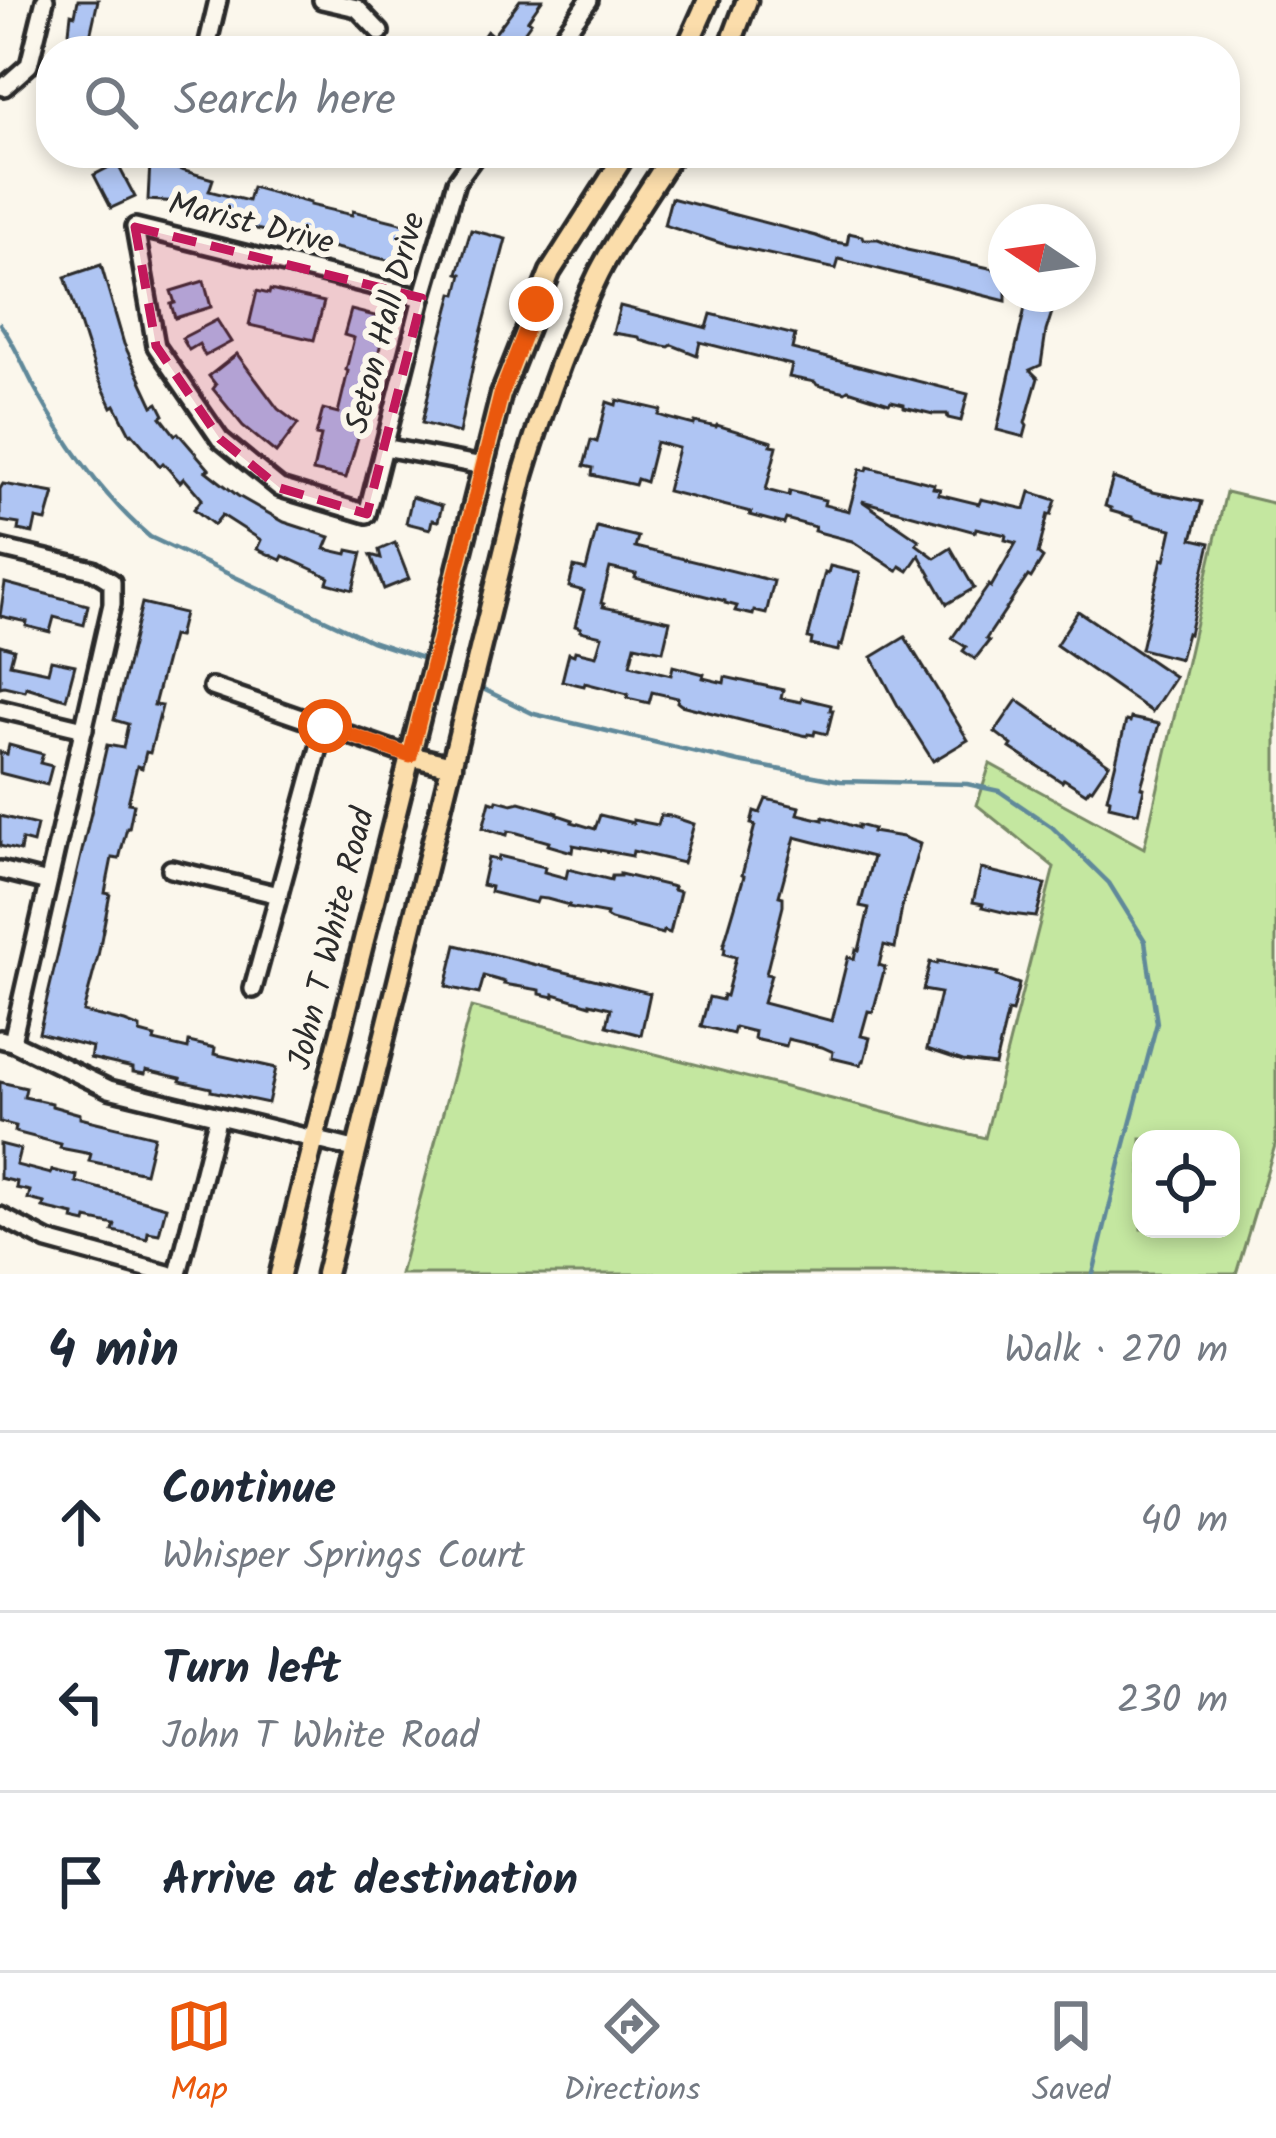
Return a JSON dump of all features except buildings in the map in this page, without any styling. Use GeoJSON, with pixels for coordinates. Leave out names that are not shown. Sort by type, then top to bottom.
{"type":"FeatureCollection","features":[{"type":"Feature","properties":{"kind":"main road"},"geometry":{"type":"LineString","coordinates":[[692,36],[708,0]]}},
{"type":"Feature","properties":{"kind":"main road"},"geometry":{"type":"LineString","coordinates":[[734,36],[747,0]]}},
{"type":"Feature","properties":{"kind":"main road","name":"John T White Road"},"geometry":{"type":"LineString","coordinates":[[280,1274],[501,395],[550,272],[616,168]]}},
{"type":"Feature","properties":{"kind":"main road"},"geometry":{"type":"LineString","coordinates":[[326,1274],[547,394],[602,269],[664,168]]}},
{"type":"Feature","properties":{"kind":"main road"},"geometry":{"type":"LineString","coordinates":[[483,466],[523,475]]}},
{"type":"Feature","properties":{"kind":"main road"},"geometry":{"type":"LineString","coordinates":[[410,756],[452,766]]}},
{"type":"Feature","properties":{"kind":"street"},"geometry":{"type":"LineString","coordinates":[[36,36],[45,0]]}},
{"type":"Feature","properties":{"kind":"street"},"geometry":{"type":"LineString","coordinates":[[210,36],[218,0]]}},
{"type":"Feature","properties":{"kind":"street"},"geometry":{"type":"LineString","coordinates":[[322,0],[357,8],[380,32]]}},
{"type":"Feature","properties":{"kind":"street"},"geometry":{"type":"LineString","coordinates":[[563,36],[589,0]]}},
{"type":"Feature","properties":{"kind":"street"},"geometry":{"type":"LineString","coordinates":[[4,87],[29,65],[36,37]]}},
{"type":"Feature","properties":{"kind":"street","name":"Seton Hall Drive"},"geometry":{"type":"LineString","coordinates":[[367,514],[422,298],[456,182],[466,168]]}},
{"type":"Feature","properties":{"kind":"street","name":"Marist Drive"},"geometry":{"type":"LineString","coordinates":[[367,514],[280,488],[220,439],[156,346],[135,227],[422,298]]}},
{"type":"Feature","properties":{"kind":"street"},"geometry":{"type":"LineString","coordinates":[[384,447],[483,466]]}},
{"type":"Feature","properties":{"kind":"street"},"geometry":{"type":"LineString","coordinates":[[0,548],[93,570],[112,582],[112,604],[84,728],[6,1041],[109,1089],[355,1149]]}},
{"type":"Feature","properties":{"kind":"street"},"geometry":{"type":"LineString","coordinates":[[212,687],[410,756]]}},
{"type":"Feature","properties":{"kind":"street"},"geometry":{"type":"LineString","coordinates":[[0,709],[84,728]]}},
{"type":"Feature","properties":{"kind":"street"},"geometry":{"type":"LineString","coordinates":[[253,988],[325,726]]}},
{"type":"Feature","properties":{"kind":"street"},"geometry":{"type":"LineString","coordinates":[[171,869],[279,895]]}},
{"type":"Feature","properties":{"kind":"street"},"geometry":{"type":"LineString","coordinates":[[0,870],[48,882]]}},
{"type":"Feature","properties":{"kind":"street"},"geometry":{"type":"LineString","coordinates":[[178,1274],[218,1116]]}},
{"type":"Feature","properties":{"kind":"street"},"geometry":{"type":"LineString","coordinates":[[0,1216],[48,1240],[168,1274]]}},
{"type":"Feature","properties":{"kind":"highlighted area"},"geometry":{"type":"Polygon","coordinates":[[[135,227],[422,298],[367,514],[280,488],[220,439],[156,346],[135,227]]]}},
{"type":"Feature","properties":{"kind":"green space"},"geometry":{"type":"Polygon","coordinates":[[[1226,492],[1276,504],[1276,1142],[1236,1274],[400,1274],[471,1007],[985,1138],[1054,867],[977,805],[990,764],[1144,848],[1226,492]]]}},
{"type":"Feature","properties":{"kind":"waterway"},"geometry":{"type":"LineString","coordinates":[[0,324],[73,450],[150,537],[371,641],[428,660]]}},
{"type":"Feature","properties":{"kind":"waterway"},"geometry":{"type":"LineString","coordinates":[[483,689],[534,714],[739,762],[841,781],[967,784],[999,791],[1052,827],[1109,883],[1145,941],[1157,1023],[1093,1274]]}},
{"type":"Feature","properties":{"kind":"route"},"geometry":{"type":"LineString","coordinates":[[325,726],[410,756],[501,395],[536,304]]}}]}
